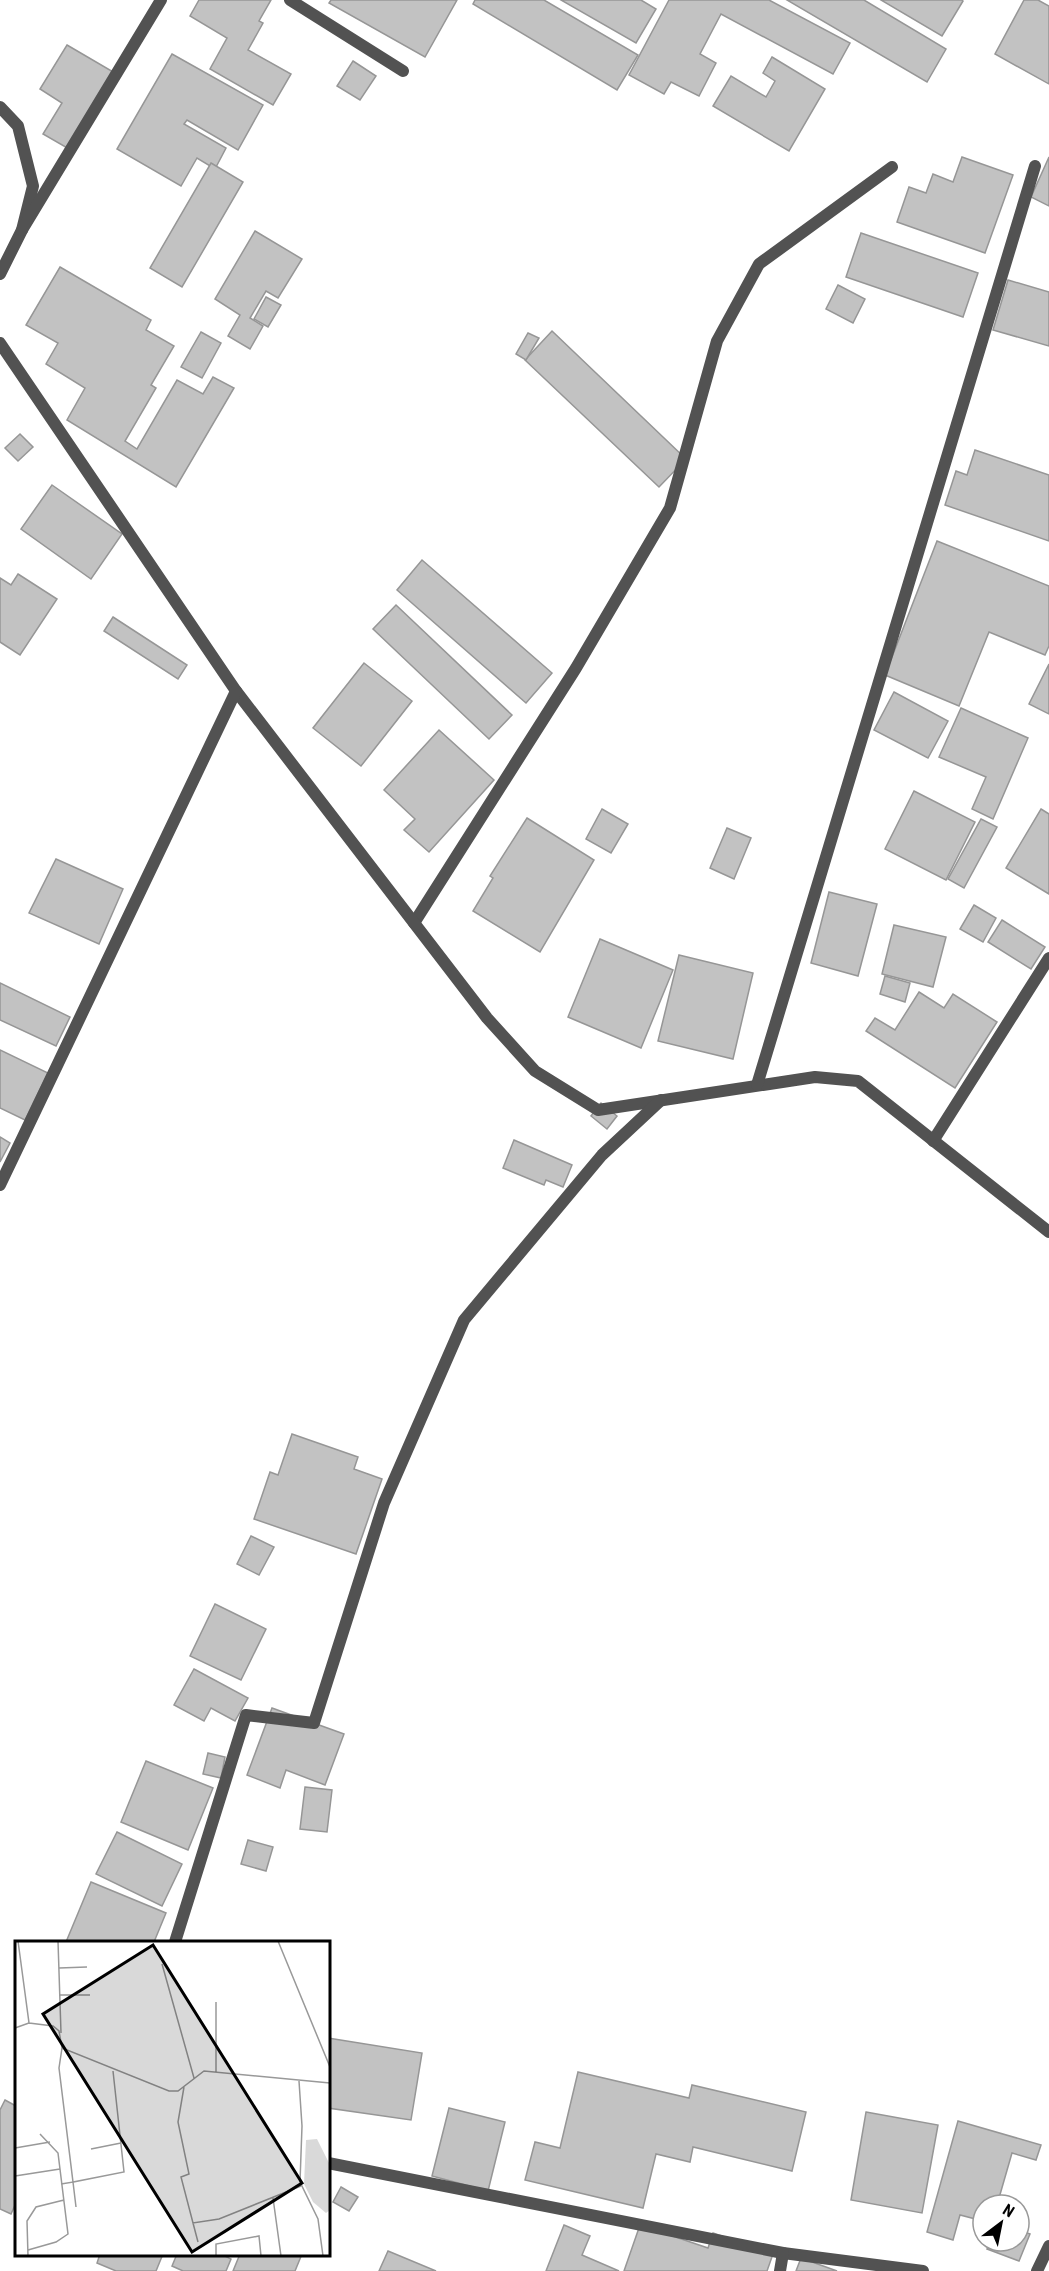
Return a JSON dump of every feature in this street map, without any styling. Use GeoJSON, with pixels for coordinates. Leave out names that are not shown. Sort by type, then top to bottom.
{"type":"FeatureCollection","features":[{"type":"Feature","properties":{"kind":"street"},"geometry":{"type":"LineString","coordinates":[[0,274],[22,230],[162,0]]}},
{"type":"Feature","properties":{"kind":"street"},"geometry":{"type":"LineString","coordinates":[[290,0],[403,71]]}},
{"type":"Feature","properties":{"kind":"street"},"geometry":{"type":"LineString","coordinates":[[0,107],[18,126],[33,186],[22,230]]}},
{"type":"Feature","properties":{"kind":"street"},"geometry":{"type":"LineString","coordinates":[[414,923],[576,668],[670,508],[717,341],[759,264],[892,166]]}},
{"type":"Feature","properties":{"kind":"street"},"geometry":{"type":"LineString","coordinates":[[757,1085],[1035,166]]}},
{"type":"Feature","properties":{"kind":"street"},"geometry":{"type":"LineString","coordinates":[[0,342],[236,692],[487,1018],[535,1071],[598,1110],[815,1077],[858,1081],[1049,1232]]}},
{"type":"Feature","properties":{"kind":"street"},"geometry":{"type":"LineString","coordinates":[[0,1185],[236,692]]}},
{"type":"Feature","properties":{"kind":"street"},"geometry":{"type":"LineString","coordinates":[[933,1141],[1049,958]]}},
{"type":"Feature","properties":{"kind":"street"},"geometry":{"type":"LineString","coordinates":[[175,1941],[246,1715],[314,1723],[384,1503],[464,1320],[602,1155],[662,1099]]}},
{"type":"Feature","properties":{"kind":"street"},"geometry":{"type":"LineString","coordinates":[[330,2163],[783,2253],[923,2271]]}},
{"type":"Feature","properties":{"kind":"street"},"geometry":{"type":"LineString","coordinates":[[1037,2271],[1049,2246]]}},
{"type":"Feature","properties":{"kind":"street"},"geometry":{"type":"LineString","coordinates":[[780,2271],[783,2253]]}},
{"type":"Feature","properties":{"kind":"building"},"geometry":{"type":"Polygon","coordinates":[[[199,0],[271,0],[259,21],[263,23],[248,50],[291,74],[273,105],[210,69],[227,38],[190,16],[199,0]]]}},
{"type":"Feature","properties":{"kind":"building"},"geometry":{"type":"Polygon","coordinates":[[[331,0],[457,0],[425,57],[329,3],[331,0]]]}},
{"type":"Feature","properties":{"kind":"building"},"geometry":{"type":"Polygon","coordinates":[[[475,0],[544,0],[638,55],[617,90],[473,4],[475,0]]]}},
{"type":"Feature","properties":{"kind":"building"},"geometry":{"type":"Polygon","coordinates":[[[561,0],[641,0],[656,9],[636,43],[561,0]]]}},
{"type":"Feature","properties":{"kind":"building"},"geometry":{"type":"Polygon","coordinates":[[[669,0],[769,0],[850,43],[833,74],[721,14],[700,54],[716,63],[699,96],[671,82],[664,94],[629,75],[669,0]]]}},
{"type":"Feature","properties":{"kind":"building"},"geometry":{"type":"Polygon","coordinates":[[[787,0],[864,0],[946,49],[927,82],[787,0]]]}},
{"type":"Feature","properties":{"kind":"building"},"geometry":{"type":"Polygon","coordinates":[[[881,0],[962,0],[963,1],[942,36],[881,0]]]}},
{"type":"Feature","properties":{"kind":"building"},"geometry":{"type":"Polygon","coordinates":[[[1024,0],[1038,0],[1049,6],[1049,84],[995,54],[1024,0]]]}},
{"type":"Feature","properties":{"kind":"building"},"geometry":{"type":"Polygon","coordinates":[[[67,45],[115,73],[69,149],[43,134],[62,103],[40,89],[67,45]]]}},
{"type":"Feature","properties":{"kind":"building"},"geometry":{"type":"Polygon","coordinates":[[[172,54],[263,105],[238,150],[187,120],[184,124],[226,148],[215,169],[197,158],[181,186],[117,149],[172,54]]]}},
{"type":"Feature","properties":{"kind":"building"},"geometry":{"type":"Polygon","coordinates":[[[772,57],[825,89],[789,151],[713,106],[731,76],[766,97],[775,81],[763,73],[772,57]]]}},
{"type":"Feature","properties":{"kind":"building"},"geometry":{"type":"Polygon","coordinates":[[[353,61],[376,76],[360,100],[337,86],[353,61]]]}},
{"type":"Feature","properties":{"kind":"building"},"geometry":{"type":"Polygon","coordinates":[[[962,157],[1013,175],[985,253],[897,222],[909,187],[926,193],[933,174],[953,182],[962,157]]]}},
{"type":"Feature","properties":{"kind":"building"},"geometry":{"type":"Polygon","coordinates":[[[1049,157],[1049,206],[1031,197],[1049,157]]]}},
{"type":"Feature","properties":{"kind":"building"},"geometry":{"type":"Polygon","coordinates":[[[211,163],[243,182],[182,287],[150,268],[211,163]]]}},
{"type":"Feature","properties":{"kind":"building"},"geometry":{"type":"Polygon","coordinates":[[[255,231],[302,259],[278,298],[266,291],[250,318],[263,326],[250,349],[228,336],[240,315],[215,299],[255,231]]]}},
{"type":"Feature","properties":{"kind":"building"},"geometry":{"type":"Polygon","coordinates":[[[861,233],[978,273],[963,317],[846,277],[861,233]]]}},
{"type":"Feature","properties":{"kind":"building"},"geometry":{"type":"Polygon","coordinates":[[[60,267],[151,320],[146,330],[174,346],[151,385],[156,388],[125,441],[137,449],[177,380],[203,394],[213,377],[234,388],[176,487],[67,420],[85,388],[46,364],[58,343],[26,325],[60,267]]]}},
{"type":"Feature","properties":{"kind":"building"},"geometry":{"type":"Polygon","coordinates":[[[1008,280],[1049,292],[1049,346],[993,330],[1008,280]]]}},
{"type":"Feature","properties":{"kind":"building"},"geometry":{"type":"Polygon","coordinates":[[[838,285],[865,299],[853,323],[826,309],[838,285]]]}},
{"type":"Feature","properties":{"kind":"building"},"geometry":{"type":"Polygon","coordinates":[[[266,297],[281,305],[268,327],[254,319],[266,297]]]}},
{"type":"Feature","properties":{"kind":"building"},"geometry":{"type":"Polygon","coordinates":[[[552,331],[686,459],[659,487],[525,360],[552,331]]]}},
{"type":"Feature","properties":{"kind":"building"},"geometry":{"type":"Polygon","coordinates":[[[201,332],[221,343],[202,378],[181,367],[201,332]]]}},
{"type":"Feature","properties":{"kind":"building"},"geometry":{"type":"Polygon","coordinates":[[[528,333],[539,338],[526,360],[516,354],[528,333]]]}},
{"type":"Feature","properties":{"kind":"building"},"geometry":{"type":"Polygon","coordinates":[[[20,434],[33,447],[18,461],[5,448],[20,434]]]}},
{"type":"Feature","properties":{"kind":"building"},"geometry":{"type":"Polygon","coordinates":[[[975,450],[1049,475],[1049,541],[945,505],[956,471],[967,475],[975,450]]]}},
{"type":"Feature","properties":{"kind":"building"},"geometry":{"type":"Polygon","coordinates":[[[52,485],[122,534],[91,579],[21,529],[52,485]]]}},
{"type":"Feature","properties":{"kind":"building"},"geometry":{"type":"Polygon","coordinates":[[[937,541],[1049,586],[1049,646],[1045,655],[989,632],[959,706],[885,675],[937,541]]]}},
{"type":"Feature","properties":{"kind":"building"},"geometry":{"type":"Polygon","coordinates":[[[422,560],[552,673],[526,703],[397,590],[422,560]]]}},
{"type":"Feature","properties":{"kind":"building"},"geometry":{"type":"Polygon","coordinates":[[[18,574],[57,599],[20,655],[0,642],[0,578],[11,585],[18,574]]]}},
{"type":"Feature","properties":{"kind":"building"},"geometry":{"type":"Polygon","coordinates":[[[396,605],[512,715],[489,739],[373,629],[396,605]]]}},
{"type":"Feature","properties":{"kind":"building"},"geometry":{"type":"Polygon","coordinates":[[[113,617],[187,665],[178,679],[104,631],[113,617]]]}},
{"type":"Feature","properties":{"kind":"building"},"geometry":{"type":"Polygon","coordinates":[[[364,663],[412,701],[361,766],[313,728],[364,663]]]}},
{"type":"Feature","properties":{"kind":"building"},"geometry":{"type":"Polygon","coordinates":[[[1049,664],[1049,714],[1029,704],[1049,664]]]}},
{"type":"Feature","properties":{"kind":"building"},"geometry":{"type":"Polygon","coordinates":[[[894,692],[948,721],[928,758],[874,730],[894,692]]]}},
{"type":"Feature","properties":{"kind":"building"},"geometry":{"type":"Polygon","coordinates":[[[961,708],[1028,738],[993,819],[972,809],[986,777],[939,757],[961,708]]]}},
{"type":"Feature","properties":{"kind":"building"},"geometry":{"type":"Polygon","coordinates":[[[439,730],[494,780],[429,852],[404,830],[415,819],[384,790],[439,730]]]}},
{"type":"Feature","properties":{"kind":"building"},"geometry":{"type":"Polygon","coordinates":[[[914,791],[975,822],[946,880],[885,849],[914,791]]]}},
{"type":"Feature","properties":{"kind":"building"},"geometry":{"type":"Polygon","coordinates":[[[602,809],[628,824],[611,853],[586,839],[602,809]]]}},
{"type":"Feature","properties":{"kind":"building"},"geometry":{"type":"Polygon","coordinates":[[[1041,809],[1049,814],[1049,894],[1006,868],[1041,809]]]}},
{"type":"Feature","properties":{"kind":"building"},"geometry":{"type":"Polygon","coordinates":[[[527,818],[594,860],[540,952],[473,911],[493,878],[490,876],[527,818]]]}},
{"type":"Feature","properties":{"kind":"building"},"geometry":{"type":"Polygon","coordinates":[[[981,819],[997,827],[964,888],[948,879],[981,819]]]}},
{"type":"Feature","properties":{"kind":"building"},"geometry":{"type":"Polygon","coordinates":[[[727,828],[751,838],[734,879],[710,868],[727,828]]]}},
{"type":"Feature","properties":{"kind":"building"},"geometry":{"type":"Polygon","coordinates":[[[56,859],[123,889],[99,944],[29,913],[56,859]]]}},
{"type":"Feature","properties":{"kind":"building"},"geometry":{"type":"Polygon","coordinates":[[[829,892],[877,904],[858,976],[811,963],[829,892]]]}},
{"type":"Feature","properties":{"kind":"building"},"geometry":{"type":"Polygon","coordinates":[[[974,905],[996,918],[983,942],[960,929],[974,905]]]}},
{"type":"Feature","properties":{"kind":"building"},"geometry":{"type":"Polygon","coordinates":[[[1002,920],[1045,947],[1031,969],[988,942],[1002,920]]]}},
{"type":"Feature","properties":{"kind":"building"},"geometry":{"type":"Polygon","coordinates":[[[894,925],[946,937],[933,987],[882,974],[894,925]]]}},
{"type":"Feature","properties":{"kind":"building"},"geometry":{"type":"Polygon","coordinates":[[[600,939],[673,970],[641,1048],[568,1017],[600,939]]]}},
{"type":"Feature","properties":{"kind":"building"},"geometry":{"type":"Polygon","coordinates":[[[679,955],[753,973],[733,1059],[658,1041],[679,955]]]}},
{"type":"Feature","properties":{"kind":"building"},"geometry":{"type":"Polygon","coordinates":[[[885,976],[910,983],[905,1002],[880,994],[885,976]]]}},
{"type":"Feature","properties":{"kind":"building"},"geometry":{"type":"Polygon","coordinates":[[[0,983],[70,1017],[56,1046],[0,1020],[0,983]]]}},
{"type":"Feature","properties":{"kind":"building"},"geometry":{"type":"Polygon","coordinates":[[[919,992],[944,1008],[953,994],[997,1022],[955,1088],[866,1031],[875,1018],[895,1030],[919,992]]]}},
{"type":"Feature","properties":{"kind":"building"},"geometry":{"type":"Polygon","coordinates":[[[0,1050],[48,1073],[25,1120],[0,1108],[0,1050]]]}},
{"type":"Feature","properties":{"kind":"building"},"geometry":{"type":"Polygon","coordinates":[[[601,1103],[617,1116],[607,1129],[591,1116],[601,1103]]]}},
{"type":"Feature","properties":{"kind":"building"},"geometry":{"type":"Polygon","coordinates":[[[0,1137],[10,1143],[0,1162],[0,1137]]]}},
{"type":"Feature","properties":{"kind":"building"},"geometry":{"type":"Polygon","coordinates":[[[514,1140],[572,1165],[563,1187],[546,1180],[544,1185],[503,1168],[514,1140]]]}},
{"type":"Feature","properties":{"kind":"building"},"geometry":{"type":"Polygon","coordinates":[[[292,1434],[358,1457],[354,1469],[382,1479],[356,1554],[254,1519],[270,1472],[278,1475],[292,1434]]]}},
{"type":"Feature","properties":{"kind":"building"},"geometry":{"type":"Polygon","coordinates":[[[251,1536],[274,1547],[259,1575],[237,1564],[251,1536]]]}},
{"type":"Feature","properties":{"kind":"building"},"geometry":{"type":"Polygon","coordinates":[[[215,1604],[266,1629],[241,1680],[190,1656],[215,1604]]]}},
{"type":"Feature","properties":{"kind":"building"},"geometry":{"type":"Polygon","coordinates":[[[194,1669],[248,1698],[235,1721],[211,1708],[204,1721],[174,1705],[194,1669]]]}},
{"type":"Feature","properties":{"kind":"building"},"geometry":{"type":"Polygon","coordinates":[[[272,1708],[344,1734],[325,1785],[286,1770],[280,1788],[247,1775],[272,1708]]]}},
{"type":"Feature","properties":{"kind":"building"},"geometry":{"type":"Polygon","coordinates":[[[208,1753],[225,1757],[221,1778],[203,1774],[208,1753]]]}},
{"type":"Feature","properties":{"kind":"building"},"geometry":{"type":"Polygon","coordinates":[[[146,1761],[213,1788],[188,1850],[121,1822],[146,1761]]]}},
{"type":"Feature","properties":{"kind":"building"},"geometry":{"type":"Polygon","coordinates":[[[305,1787],[332,1790],[327,1832],[300,1829],[305,1787]]]}},
{"type":"Feature","properties":{"kind":"building"},"geometry":{"type":"Polygon","coordinates":[[[117,1832],[182,1864],[162,1906],[96,1874],[117,1832]]]}},
{"type":"Feature","properties":{"kind":"building"},"geometry":{"type":"Polygon","coordinates":[[[248,1840],[273,1847],[266,1871],[241,1864],[248,1840]]]}},
{"type":"Feature","properties":{"kind":"building"},"geometry":{"type":"Polygon","coordinates":[[[91,1882],[166,1913],[154,1941],[66,1941],[91,1882]]]}},
{"type":"Feature","properties":{"kind":"building"},"geometry":{"type":"Polygon","coordinates":[[[330,2038],[422,2053],[411,2120],[330,2108],[330,2038]]]}},
{"type":"Feature","properties":{"kind":"building"},"geometry":{"type":"Polygon","coordinates":[[[578,2072],[689,2098],[692,2085],[806,2112],[792,2171],[693,2147],[690,2162],[656,2154],[643,2208],[525,2180],[535,2142],[560,2148],[578,2072]]]}},
{"type":"Feature","properties":{"kind":"building"},"geometry":{"type":"Polygon","coordinates":[[[5,2100],[15,2105],[15,2205],[11,2214],[0,2209],[0,2110],[5,2100]]]}},
{"type":"Feature","properties":{"kind":"building"},"geometry":{"type":"Polygon","coordinates":[[[449,2108],[505,2122],[488,2191],[432,2176],[449,2108]]]}},
{"type":"Feature","properties":{"kind":"building"},"geometry":{"type":"Polygon","coordinates":[[[866,2112],[938,2125],[922,2213],[851,2200],[866,2112]]]}},
{"type":"Feature","properties":{"kind":"building"},"geometry":{"type":"Polygon","coordinates":[[[958,2121],[1041,2145],[1036,2160],[1012,2153],[1000,2193],[971,2193],[971,2218],[960,2215],[953,2240],[927,2232],[958,2121]]]}},
{"type":"Feature","properties":{"kind":"building"},"geometry":{"type":"Polygon","coordinates":[[[341,2187],[358,2197],[349,2211],[333,2202],[341,2187]]]}},
{"type":"Feature","properties":{"kind":"building"},"geometry":{"type":"Polygon","coordinates":[[[564,2225],[590,2236],[582,2255],[619,2271],[546,2271],[564,2225]]]}},
{"type":"Feature","properties":{"kind":"building"},"geometry":{"type":"Polygon","coordinates":[[[640,2225],[708,2248],[713,2233],[773,2254],[767,2271],[624,2271],[640,2225]]]}},
{"type":"Feature","properties":{"kind":"building"},"geometry":{"type":"Polygon","coordinates":[[[388,2251],[436,2271],[379,2271],[388,2251]]]}},
{"type":"Feature","properties":{"kind":"building"},"geometry":{"type":"Polygon","coordinates":[[[998,2253],[1022,2253],[1019,2261],[998,2253]]]}},
{"type":"Feature","properties":{"kind":"building"},"geometry":{"type":"Polygon","coordinates":[[[99,2256],[162,2256],[156,2271],[116,2271],[97,2263],[99,2256]]]}},
{"type":"Feature","properties":{"kind":"building"},"geometry":{"type":"Polygon","coordinates":[[[176,2256],[225,2256],[231,2259],[226,2271],[183,2271],[172,2266],[176,2256]]]}},
{"type":"Feature","properties":{"kind":"building"},"geometry":{"type":"Polygon","coordinates":[[[239,2256],[301,2256],[295,2271],[233,2271],[239,2256]]]}},
{"type":"Feature","properties":{"kind":"building"},"geometry":{"type":"Polygon","coordinates":[[[801,2258],[837,2271],[796,2271],[801,2258]]]}}]}
